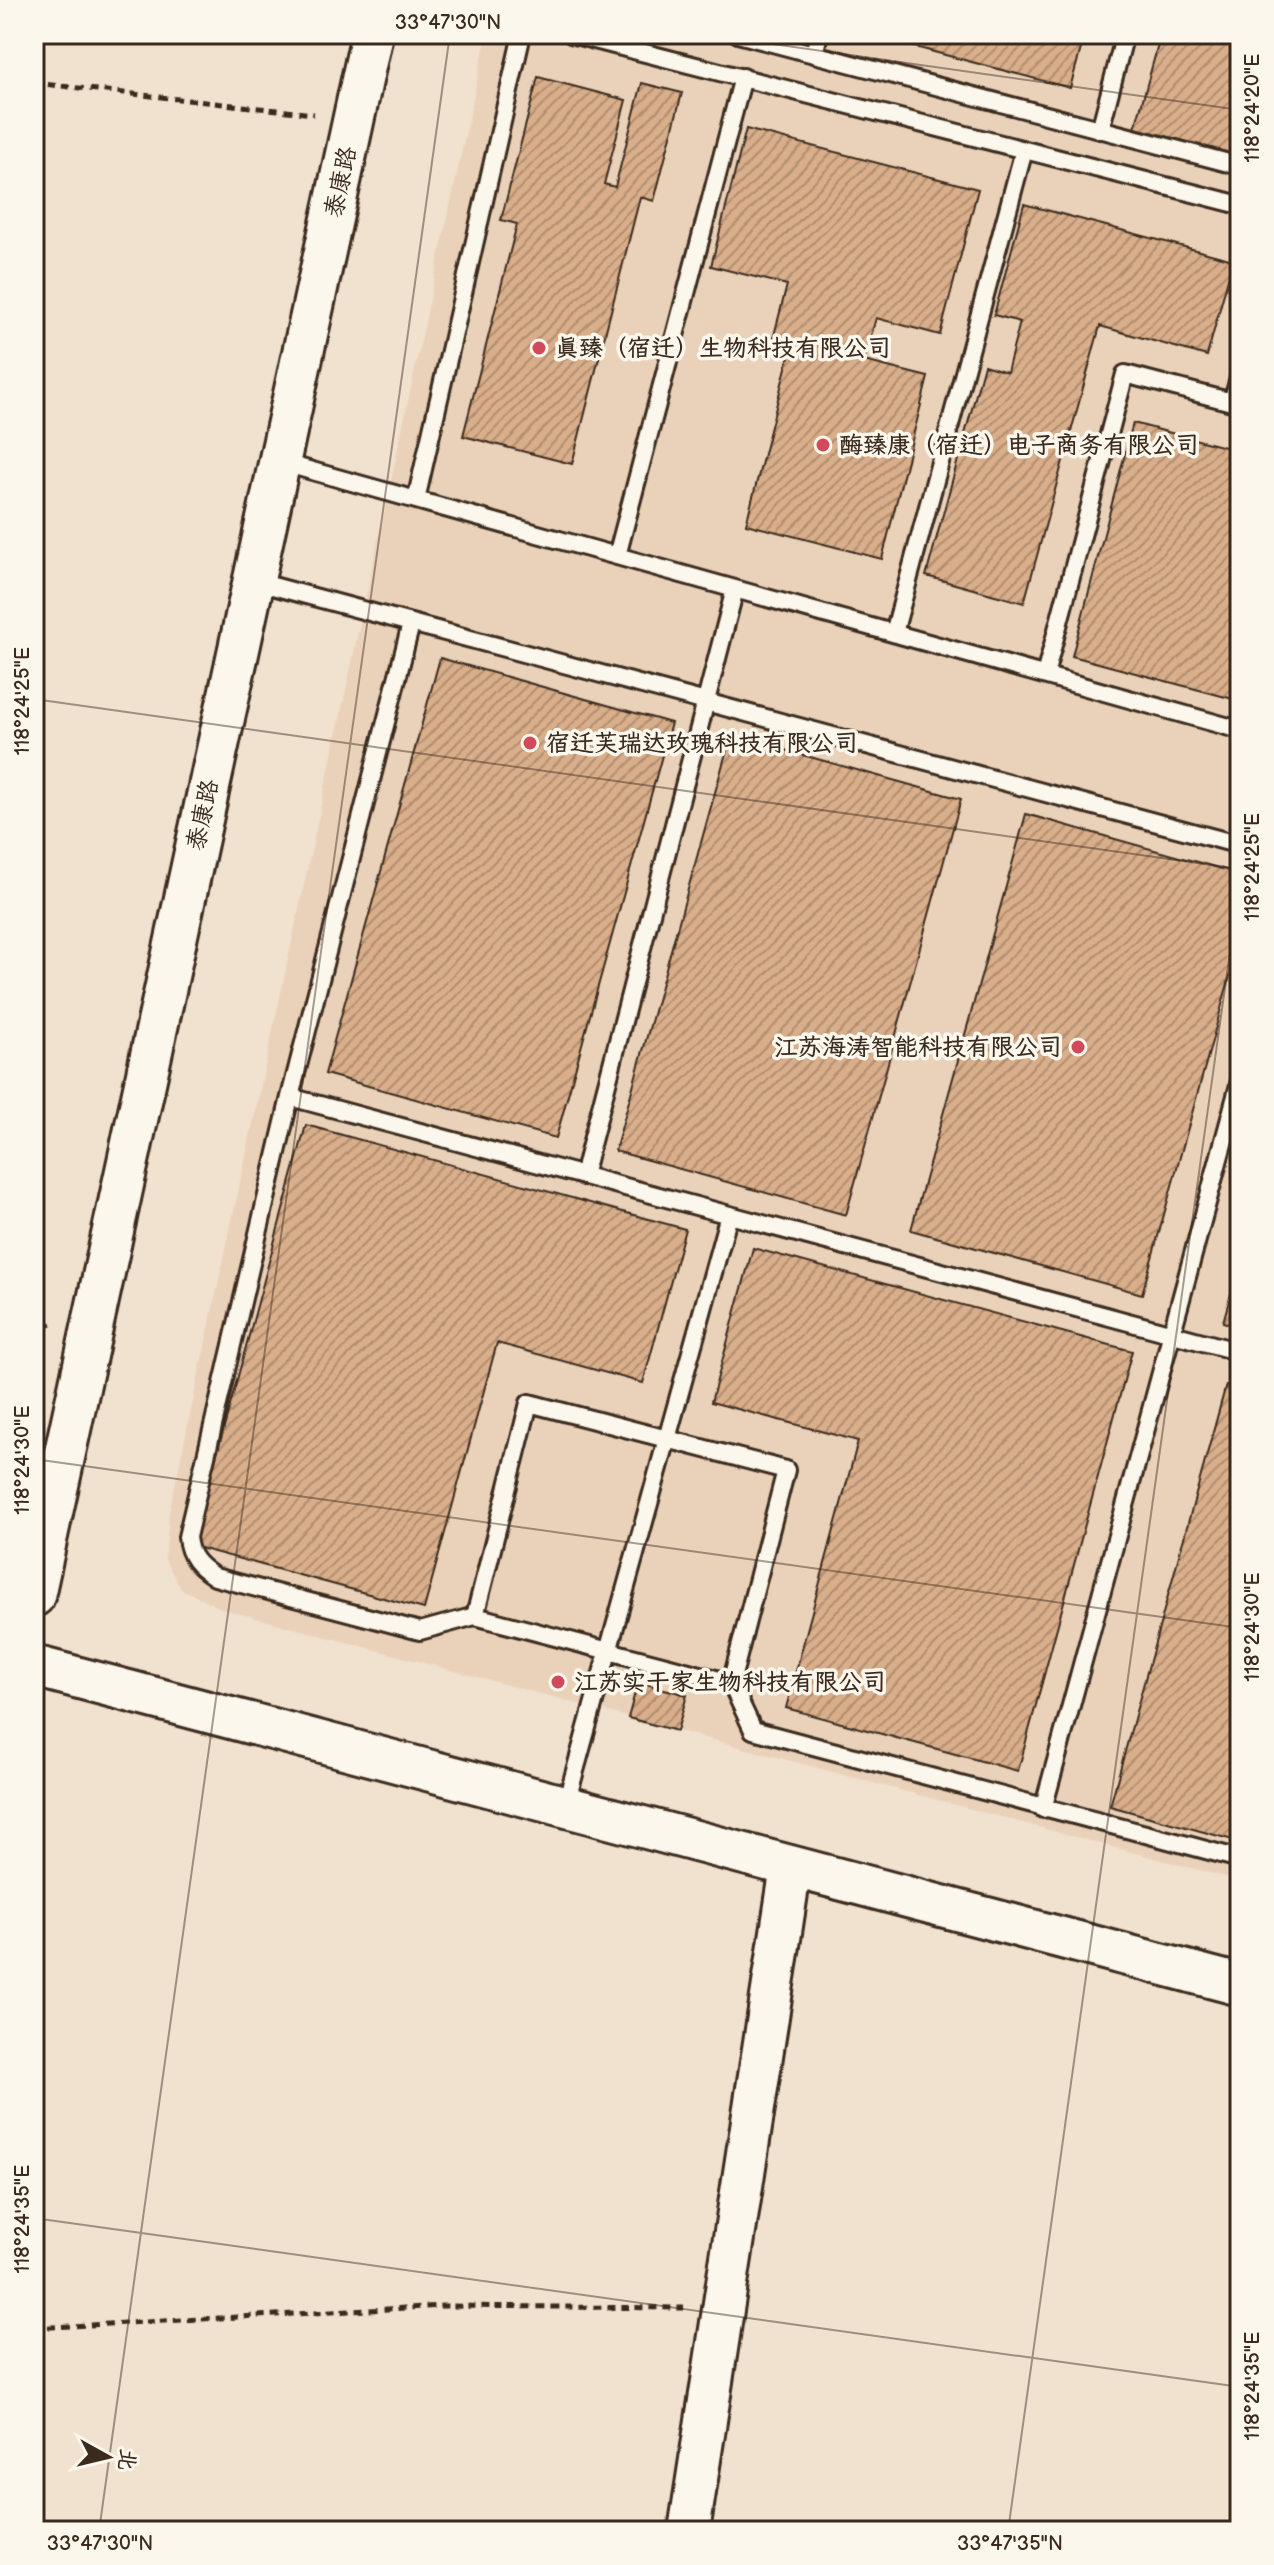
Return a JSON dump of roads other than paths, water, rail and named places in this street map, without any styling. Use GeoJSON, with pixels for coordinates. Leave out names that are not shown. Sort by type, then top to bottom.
{"type":"FeatureCollection","features":[{"type":"Feature","properties":{"kind":"street","name":"泰康路"},"geometry":{"type":"LineString","coordinates":[[34,1596],[372,34]]}},
{"type":"Feature","properties":{"kind":"street"},"geometry":{"type":"LineString","coordinates":[[34,1666],[1240,1985]]}},
{"type":"Feature","properties":{"kind":"street"},"geometry":{"type":"LineString","coordinates":[[689,2531],[791,1867]]}},
{"type":"Feature","properties":{"kind":"lane"},"geometry":{"type":"LineString","coordinates":[[416,500],[522,34]]}},
{"type":"Feature","properties":{"kind":"lane"},"geometry":{"type":"LineString","coordinates":[[571,34],[1240,205]]}},
{"type":"Feature","properties":{"kind":"lane"},"geometry":{"type":"LineString","coordinates":[[738,34],[1240,166]]}},
{"type":"Feature","properties":{"kind":"lane"},"geometry":{"type":"LineString","coordinates":[[814,54],[819,34]]}},
{"type":"Feature","properties":{"kind":"lane"},"geometry":{"type":"LineString","coordinates":[[1100,130],[1125,34]]}},
{"type":"Feature","properties":{"kind":"lane"},"geometry":{"type":"LineString","coordinates":[[617,556],[743,77]]}},
{"type":"Feature","properties":{"kind":"lane"},"geometry":{"type":"LineString","coordinates":[[894,633],[1024,150]]}},
{"type":"Feature","properties":{"kind":"lane"},"geometry":{"type":"LineString","coordinates":[[1045,675],[1125,374],[1232,402],[1240,375]]}},
{"type":"Feature","properties":{"kind":"lane"},"geometry":{"type":"LineString","coordinates":[[280,462],[1240,730]]}},
{"type":"Feature","properties":{"kind":"lane"},"geometry":{"type":"LineString","coordinates":[[254,581],[1240,845]]}},
{"type":"Feature","properties":{"kind":"lane"},"geometry":{"type":"LineString","coordinates":[[583,1176],[735,589]]}},
{"type":"Feature","properties":{"kind":"lane"},"geometry":{"type":"LineString","coordinates":[[411,624],[290,1097],[191,1516],[188,1549],[197,1566],[215,1577],[420,1631],[475,1616],[731,1683]]}},
{"type":"Feature","properties":{"kind":"lane"},"geometry":{"type":"LineString","coordinates":[[1043,1809],[1240,1081]]}},
{"type":"Feature","properties":{"kind":"lane"},"geometry":{"type":"LineString","coordinates":[[290,1097],[1240,1352]]}},
{"type":"Feature","properties":{"kind":"lane"},"geometry":{"type":"LineString","coordinates":[[565,1807],[729,1215]]}},
{"type":"Feature","properties":{"kind":"lane"},"geometry":{"type":"LineString","coordinates":[[475,1616],[529,1403],[786,1470],[731,1683],[753,1730],[1240,1859]]}},
{"type":"Feature","properties":{"kind":"place","name":"真臻（宿迁）生物科技有限公司"},"geometry":{"type":"Point","coordinates":[539,348]}},
{"type":"Feature","properties":{"kind":"place","name":"酶臻康（宿迁）电子商务有限公司"},"geometry":{"type":"Point","coordinates":[823,445]}},
{"type":"Feature","properties":{"kind":"place","name":"宿迁芙瑞达玫瑰科技有限公司"},"geometry":{"type":"Point","coordinates":[530,743]}},
{"type":"Feature","properties":{"kind":"place","name":"江苏海涛智能科技有限公司"},"geometry":{"type":"Point","coordinates":[1078,1047]}},
{"type":"Feature","properties":{"kind":"place","name":"江苏实干家生物科技有限公司"},"geometry":{"type":"Point","coordinates":[558,1682]}}]}
